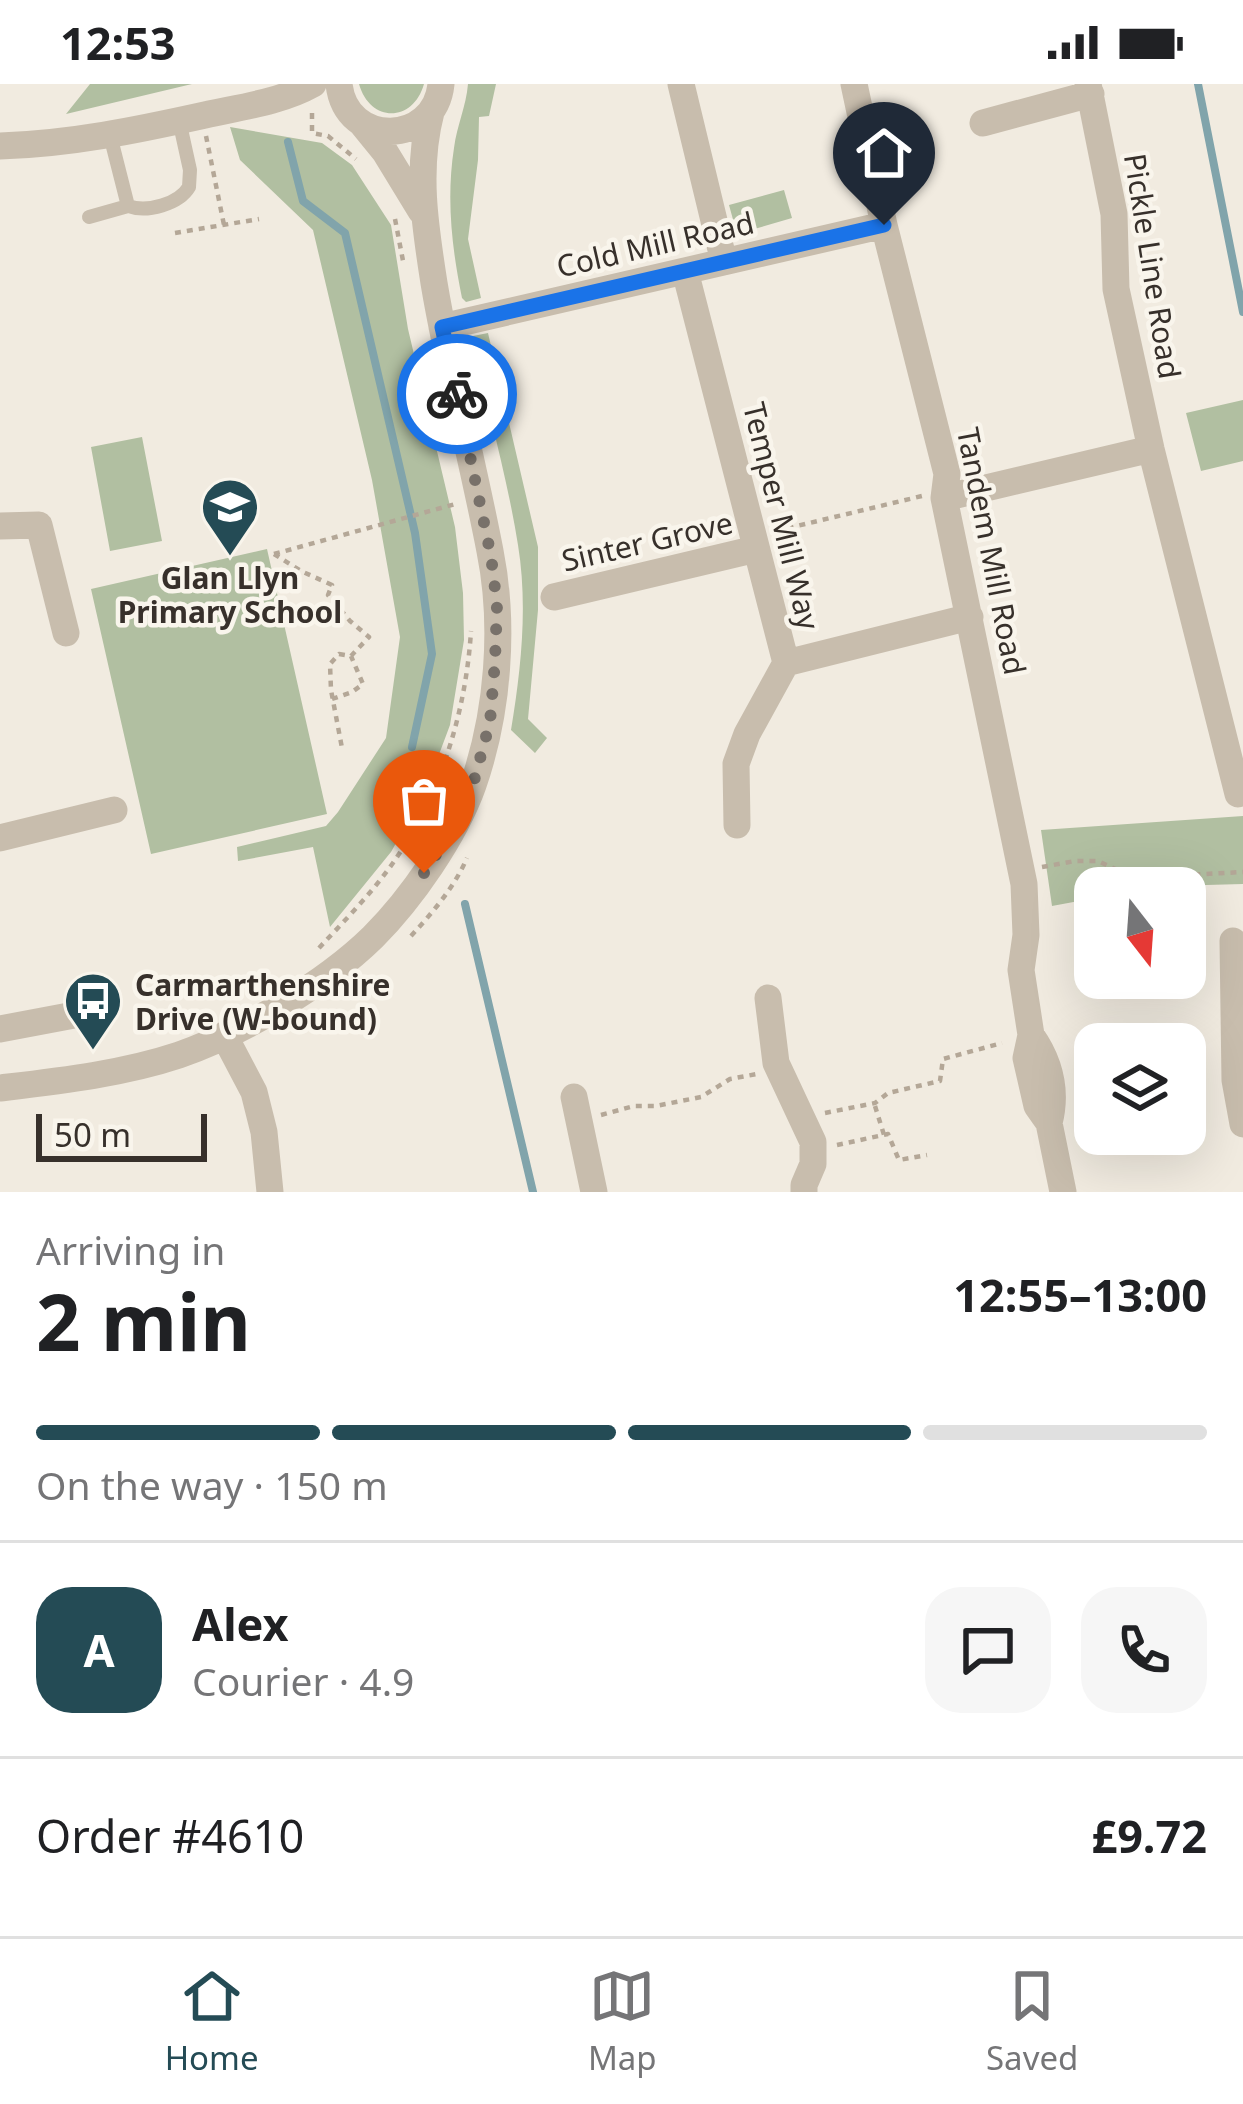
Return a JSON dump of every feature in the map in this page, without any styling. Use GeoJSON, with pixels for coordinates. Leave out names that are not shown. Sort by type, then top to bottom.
{"type":"FeatureCollection","features":[{"type":"Feature","properties":{"kind":"street"},"geometry":{"type":"LineString","coordinates":[[0,1088],[123,1070],[180,1054],[277,1008],[373,937],[424,873],[472,788],[490,722],[497,605],[423,215],[423,143],[441,84]]}},
{"type":"Feature","properties":{"kind":"street"},"geometry":{"type":"LineString","coordinates":[[681,84],[724,262]]}},
{"type":"Feature","properties":{"kind":"street","name":"Tandem Mill Road"},"geometry":{"type":"LineString","coordinates":[[854,84],[947,474],[945,494],[1021,871],[1026,935],[1021,970],[1031,1036],[1043,1053],[1055,1100],[1049,1123],[1063,1192]]}},
{"type":"Feature","properties":{"kind":"street","name":"Pickle Line Road"},"geometry":{"type":"LineString","coordinates":[[983,123],[1089,89],[1114,214],[1116,289],[1150,448],[1238,794]]}},
{"type":"Feature","properties":{"kind":"street"},"geometry":{"type":"LineString","coordinates":[[0,146],[192,125],[306,92],[350,107],[393,132],[410,128],[431,112]]}},
{"type":"Feature","properties":{"kind":"street"},"geometry":{"type":"LineString","coordinates":[[350,107],[385,152],[423,215]]}},
{"type":"Feature","properties":{"kind":"street","name":"Cold Mill Road"},"geometry":{"type":"LineString","coordinates":[[442,327],[884,225]]}},
{"type":"Feature","properties":{"kind":"street","name":"Temper Mill Way"},"geometry":{"type":"LineString","coordinates":[[685,271],[786,663],[970,617]]}},
{"type":"Feature","properties":{"kind":"street"},"geometry":{"type":"LineString","coordinates":[[945,494],[1150,448]]}},
{"type":"Feature","properties":{"kind":"street"},"geometry":{"type":"LineString","coordinates":[[0,526],[38,525],[65,633]]}},
{"type":"Feature","properties":{"kind":"street","name":"Sinter Grove"},"geometry":{"type":"LineString","coordinates":[[554,597],[754,543]]}},
{"type":"Feature","properties":{"kind":"street"},"geometry":{"type":"LineString","coordinates":[[737,825],[736,764],[786,663]]}},
{"type":"Feature","properties":{"kind":"street"},"geometry":{"type":"LineString","coordinates":[[0,838],[114,810]]}},
{"type":"Feature","properties":{"kind":"street"},"geometry":{"type":"LineString","coordinates":[[1233,941],[1234,1080],[1243,1124]]}},
{"type":"Feature","properties":{"kind":"street"},"geometry":{"type":"LineString","coordinates":[[768,998],[776,1063],[813,1142],[813,1164],[804,1192]]}},
{"type":"Feature","properties":{"kind":"street"},"geometry":{"type":"LineString","coordinates":[[0,1029],[106,1010]]}},
{"type":"Feature","properties":{"kind":"street"},"geometry":{"type":"LineString","coordinates":[[224,1035],[254,1092],[270,1192]]}},
{"type":"Feature","properties":{"kind":"street"},"geometry":{"type":"LineString","coordinates":[[576,1108],[594,1192]]}},
{"type":"Feature","properties":{"kind":"lane"},"geometry":{"type":"LineString","coordinates":[[89,217],[128,206],[161,205],[187,193],[192,125]]}},
{"type":"Feature","properties":{"kind":"lane"},"geometry":{"type":"LineString","coordinates":[[110,135],[128,206]]}},
{"type":"Feature","properties":{"kind":"path"},"geometry":{"type":"LineString","coordinates":[[306,92],[312,133],[328,136],[344,147],[367,172]]}},
{"type":"Feature","properties":{"kind":"path"},"geometry":{"type":"LineString","coordinates":[[192,125],[224,225]]}},
{"type":"Feature","properties":{"kind":"path"},"geometry":{"type":"LineString","coordinates":[[394,216],[406,274]]}},
{"type":"Feature","properties":{"kind":"path"},"geometry":{"type":"LineString","coordinates":[[175,233],[259,219]]}},
{"type":"Feature","properties":{"kind":"path"},"geometry":{"type":"LineString","coordinates":[[488,422],[484,406],[516,399]]}},
{"type":"Feature","properties":{"kind":"path"},"geometry":{"type":"LineString","coordinates":[[754,543],[945,494]]}},
{"type":"Feature","properties":{"kind":"path"},"geometry":{"type":"LineString","coordinates":[[351,656],[369,637],[328,595],[332,585],[274,554],[443,506]]}},
{"type":"Feature","properties":{"kind":"path"},"geometry":{"type":"LineString","coordinates":[[318,950],[397,857],[426,804],[452,746],[471,629]]}},
{"type":"Feature","properties":{"kind":"path"},"geometry":{"type":"LineString","coordinates":[[342,748],[329,664],[339,654],[351,656]]}},
{"type":"Feature","properties":{"kind":"path"},"geometry":{"type":"LineString","coordinates":[[332,699],[363,684],[351,656]]}},
{"type":"Feature","properties":{"kind":"path"},"geometry":{"type":"LineString","coordinates":[[398,949],[430,915],[470,854]]}},
{"type":"Feature","properties":{"kind":"path"},"geometry":{"type":"LineString","coordinates":[[1021,871],[1075,860],[1098,861],[1146,877],[1243,872]]}},
{"type":"Feature","properties":{"kind":"path"},"geometry":{"type":"LineString","coordinates":[[804,1117],[875,1103],[888,1093],[940,1081],[943,1059],[1031,1036]]}},
{"type":"Feature","properties":{"kind":"path"},"geometry":{"type":"LineString","coordinates":[[576,1108],[656,1106],[700,1097],[730,1079],[780,1070]]}},
{"type":"Feature","properties":{"kind":"path"},"geometry":{"type":"LineString","coordinates":[[875,1103],[884,1135]]}},
{"type":"Feature","properties":{"kind":"path"},"geometry":{"type":"LineString","coordinates":[[813,1151],[888,1134],[899,1160],[927,1154]]}},
{"type":"Feature","properties":{"kind":"green space"},"geometry":{"type":"Polygon","coordinates":[[[90,84],[192,84],[66,114],[90,84]]]}},
{"type":"Feature","properties":{"kind":"green space"},"geometry":{"type":"Polygon","coordinates":[[[359,84],[424,84],[411,106],[392,113],[372,106],[359,84]]]}},
{"type":"Feature","properties":{"kind":"green space"},"geometry":{"type":"Polygon","coordinates":[[[468,84],[496,84],[489,116],[479,117],[468,239],[481,298],[466,302],[455,261],[450,186],[468,84]]]}},
{"type":"Feature","properties":{"kind":"green space"},"geometry":{"type":"Polygon","coordinates":[[[230,127],[322,143],[352,165],[391,225],[408,329],[455,527],[464,640],[450,725],[425,792],[391,852],[330,927],[313,847],[238,861],[237,847],[326,826],[338,812],[386,738],[400,637],[372,480],[313,230],[240,160],[230,127]]]}},
{"type":"Feature","properties":{"kind":"green space"},"geometry":{"type":"Polygon","coordinates":[[[784,190],[792,218],[737,234],[729,205],[784,190]]]}},
{"type":"Feature","properties":{"kind":"green space"},"geometry":{"type":"Polygon","coordinates":[[[488,333],[538,547],[538,610],[528,719],[547,738],[535,753],[511,730],[523,591],[513,519],[473,336],[488,333]]]}},
{"type":"Feature","properties":{"kind":"green space"},"geometry":{"type":"Polygon","coordinates":[[[1243,400],[1243,461],[1201,471],[1186,413],[1243,400]]]}},
{"type":"Feature","properties":{"kind":"green space"},"geometry":{"type":"Polygon","coordinates":[[[142,437],[162,541],[110,551],[91,447],[142,437]]]}},
{"type":"Feature","properties":{"kind":"green space"},"geometry":{"type":"Polygon","coordinates":[[[267,549],[327,814],[151,854],[91,589],[267,549]]]}},
{"type":"Feature","properties":{"kind":"green space"},"geometry":{"type":"Polygon","coordinates":[[[1243,816],[1243,884],[1206,885],[1206,867],[1074,867],[1074,902],[1052,906],[1041,830],[1243,816]]]}},
{"type":"Feature","properties":{"kind":"waterway"},"geometry":{"type":"LineString","coordinates":[[1198,84],[1243,312]]}},
{"type":"Feature","properties":{"kind":"waterway"},"geometry":{"type":"LineString","coordinates":[[288,142],[303,201],[345,233],[415,533],[432,654],[412,747]]}},
{"type":"Feature","properties":{"kind":"waterway"},"geometry":{"type":"LineString","coordinates":[[465,904],[533,1192]]}},
{"type":"Feature","properties":{"kind":"way so far"},"geometry":{"type":"LineString","coordinates":[[424,873],[472,788],[490,722],[495,661],[497,605],[491,556],[457,394]]}},
{"type":"Feature","properties":{"kind":"place","name":"Glan Llyn Primary School"},"geometry":{"type":"Point","coordinates":[230,558]}},
{"type":"Feature","properties":{"kind":"place","name":"Carmarthenshire Drive (W-bound)"},"geometry":{"type":"Point","coordinates":[93,1052]}},
{"type":"Feature","properties":{"kind":"route"},"geometry":{"type":"LineString","coordinates":[[457,394],[442,327],[884,225]]}}]}
